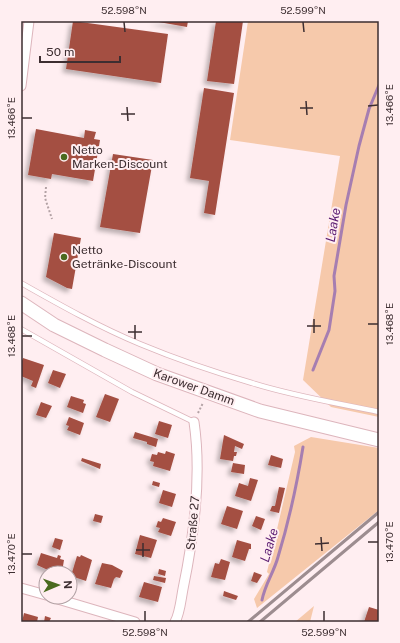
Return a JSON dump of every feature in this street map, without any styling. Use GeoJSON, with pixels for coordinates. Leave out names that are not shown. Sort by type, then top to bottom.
{"type":"FeatureCollection","features":[{"type":"Feature","properties":{"kind":"main road","name":"Karower Damm"},"geometry":{"type":"LineString","coordinates":[[21,304],[54,324],[157,374],[260,411],[379,440]]}},
{"type":"Feature","properties":{"kind":"street"},"geometry":{"type":"LineString","coordinates":[[21,86],[29,21]]}},
{"type":"Feature","properties":{"kind":"street","name":"Straße 27"},"geometry":{"type":"LineString","coordinates":[[175,622],[192,542],[197,466],[194,422]]}},
{"type":"Feature","properties":{"kind":"street"},"geometry":{"type":"LineString","coordinates":[[21,588],[38,593]]}},
{"type":"Feature","properties":{"kind":"street"},"geometry":{"type":"LineString","coordinates":[[78,605],[135,622]]}},
{"type":"Feature","properties":{"kind":"lane"},"geometry":{"type":"LineString","coordinates":[[21,283],[74,313],[140,344],[202,367],[253,384],[319,400],[379,412]]}},
{"type":"Feature","properties":{"kind":"lane"},"geometry":{"type":"LineString","coordinates":[[21,329],[132,392],[194,422]]}},
{"type":"Feature","properties":{"kind":"path"},"geometry":{"type":"LineString","coordinates":[[46,187],[45,198],[52,219]]}},
{"type":"Feature","properties":{"kind":"path"},"geometry":{"type":"LineString","coordinates":[[194,422],[203,401]]}},
{"type":"Feature","properties":{"kind":"shaded area"},"geometry":{"type":"Polygon","coordinates":[[[248,21],[379,21],[379,417],[331,407],[303,380],[340,156],[230,140],[248,21]]]}},
{"type":"Feature","properties":{"kind":"shaded area"},"geometry":{"type":"Polygon","coordinates":[[[311,437],[379,448],[379,510],[257,608],[254,599],[269,574],[267,572],[295,452],[294,446],[311,437]]]}},
{"type":"Feature","properties":{"kind":"shaded area"},"geometry":{"type":"Polygon","coordinates":[[[314,606],[310,622],[295,622],[314,606]]]}},
{"type":"Feature","properties":{"kind":"building"},"geometry":{"type":"Polygon","coordinates":[[[73,21],[168,34],[161,83],[66,69],[73,21]]]}},
{"type":"Feature","properties":{"kind":"building"},"geometry":{"type":"Polygon","coordinates":[[[153,21],[188,21],[187,27],[153,21]]]}},
{"type":"Feature","properties":{"kind":"building"},"geometry":{"type":"Polygon","coordinates":[[[216,21],[243,21],[234,84],[207,81],[216,21]]]}},
{"type":"Feature","properties":{"kind":"building"},"geometry":{"type":"Polygon","coordinates":[[[204,88],[234,93],[215,215],[204,213],[209,181],[190,178],[204,88]]]}},
{"type":"Feature","properties":{"kind":"building","name":"Netto Marken-Discount"},"geometry":{"type":"Polygon","coordinates":[[[36,129],[84,138],[85,130],[96,132],[94,139],[100,140],[93,181],[52,174],[51,179],[28,175],[36,129]]]}},
{"type":"Feature","properties":{"kind":"building"},"geometry":{"type":"Polygon","coordinates":[[[113,154],[153,160],[140,233],[100,227],[113,154]]]}},
{"type":"Feature","properties":{"kind":"building","name":"Netto Getränke-Discount"},"geometry":{"type":"Polygon","coordinates":[[[54,233],[81,238],[72,289],[46,277],[54,233]]]}},
{"type":"Feature","properties":{"kind":"building"},"geometry":{"type":"Polygon","coordinates":[[[23,358],[44,365],[36,388],[31,386],[33,381],[21,376],[21,363],[23,358]]]}},
{"type":"Feature","properties":{"kind":"building"},"geometry":{"type":"Polygon","coordinates":[[[53,370],[66,374],[60,388],[48,383],[53,370]]]}},
{"type":"Feature","properties":{"kind":"building"},"geometry":{"type":"Polygon","coordinates":[[[105,394],[119,399],[110,422],[96,417],[105,394]]]}},
{"type":"Feature","properties":{"kind":"building"},"geometry":{"type":"Polygon","coordinates":[[[71,396],[84,400],[83,403],[86,404],[83,413],[67,407],[71,396]]]}},
{"type":"Feature","properties":{"kind":"building"},"geometry":{"type":"Polygon","coordinates":[[[41,402],[52,406],[46,418],[36,415],[41,402]]]}},
{"type":"Feature","properties":{"kind":"building"},"geometry":{"type":"Polygon","coordinates":[[[69,417],[84,423],[80,435],[67,430],[69,426],[66,425],[69,417]]]}},
{"type":"Feature","properties":{"kind":"building"},"geometry":{"type":"Polygon","coordinates":[[[159,421],[172,425],[168,438],[155,434],[159,421]]]}},
{"type":"Feature","properties":{"kind":"building"},"geometry":{"type":"Polygon","coordinates":[[[135,432],[158,439],[156,447],[147,444],[147,442],[133,438],[135,432]]]}},
{"type":"Feature","properties":{"kind":"building"},"geometry":{"type":"Polygon","coordinates":[[[224,435],[244,444],[242,449],[235,446],[234,452],[237,452],[233,461],[220,459],[224,435]]]}},
{"type":"Feature","properties":{"kind":"building"},"geometry":{"type":"Polygon","coordinates":[[[166,451],[175,454],[170,471],[153,466],[154,462],[150,461],[152,454],[157,455],[158,452],[165,454],[166,451]]]}},
{"type":"Feature","properties":{"kind":"building"},"geometry":{"type":"Polygon","coordinates":[[[271,455],[283,459],[281,468],[268,465],[271,455]]]}},
{"type":"Feature","properties":{"kind":"building"},"geometry":{"type":"Polygon","coordinates":[[[82,458],[101,464],[100,469],[81,461],[82,458]]]}},
{"type":"Feature","properties":{"kind":"building"},"geometry":{"type":"Polygon","coordinates":[[[233,463],[245,465],[244,474],[231,472],[233,463]]]}},
{"type":"Feature","properties":{"kind":"building"},"geometry":{"type":"Polygon","coordinates":[[[250,478],[258,480],[251,501],[235,496],[239,483],[248,486],[250,478]]]}},
{"type":"Feature","properties":{"kind":"building"},"geometry":{"type":"Polygon","coordinates":[[[153,481],[160,483],[159,487],[152,485],[153,481]]]}},
{"type":"Feature","properties":{"kind":"building"},"geometry":{"type":"Polygon","coordinates":[[[279,487],[285,488],[279,513],[270,511],[272,506],[275,506],[279,487]]]}},
{"type":"Feature","properties":{"kind":"building"},"geometry":{"type":"Polygon","coordinates":[[[163,490],[176,494],[172,507],[159,503],[163,490]]]}},
{"type":"Feature","properties":{"kind":"building"},"geometry":{"type":"Polygon","coordinates":[[[227,506],[243,511],[237,529],[221,524],[227,506]]]}},
{"type":"Feature","properties":{"kind":"building"},"geometry":{"type":"Polygon","coordinates":[[[95,514],[103,516],[101,523],[93,521],[95,514]]]}},
{"type":"Feature","properties":{"kind":"building"},"geometry":{"type":"Polygon","coordinates":[[[256,516],[265,519],[261,530],[252,526],[256,516]]]}},
{"type":"Feature","properties":{"kind":"building"},"geometry":{"type":"Polygon","coordinates":[[[163,518],[176,522],[171,536],[158,532],[160,528],[156,527],[158,521],[161,522],[163,518]]]}},
{"type":"Feature","properties":{"kind":"building"},"geometry":{"type":"Polygon","coordinates":[[[140,535],[157,540],[151,558],[135,554],[140,535]]]}},
{"type":"Feature","properties":{"kind":"building"},"geometry":{"type":"Polygon","coordinates":[[[55,538],[63,540],[60,550],[52,547],[55,538]]]}},
{"type":"Feature","properties":{"kind":"building"},"geometry":{"type":"Polygon","coordinates":[[[237,540],[251,544],[251,549],[249,549],[245,561],[232,557],[237,540]]]}},
{"type":"Feature","properties":{"kind":"building"},"geometry":{"type":"Polygon","coordinates":[[[41,553],[57,558],[58,555],[61,556],[60,559],[64,560],[63,565],[37,565],[41,553]]]}},
{"type":"Feature","properties":{"kind":"building"},"geometry":{"type":"Polygon","coordinates":[[[81,555],[92,560],[86,581],[78,578],[78,565],[74,565],[77,556],[80,557],[81,555]]]}},
{"type":"Feature","properties":{"kind":"building"},"geometry":{"type":"Polygon","coordinates":[[[221,559],[230,562],[225,580],[211,577],[215,563],[219,564],[221,559]]]}},
{"type":"Feature","properties":{"kind":"building"},"geometry":{"type":"Polygon","coordinates":[[[102,563],[112,565],[123,571],[120,578],[116,577],[114,579],[111,588],[95,584],[102,563]]]}},
{"type":"Feature","properties":{"kind":"building"},"geometry":{"type":"Polygon","coordinates":[[[159,569],[166,571],[165,576],[158,574],[159,569]]]}},
{"type":"Feature","properties":{"kind":"building"},"geometry":{"type":"Polygon","coordinates":[[[254,572],[262,575],[257,583],[251,581],[254,572]]]}},
{"type":"Feature","properties":{"kind":"building"},"geometry":{"type":"Polygon","coordinates":[[[154,576],[166,578],[165,583],[153,580],[154,576]]]}},
{"type":"Feature","properties":{"kind":"building"},"geometry":{"type":"Polygon","coordinates":[[[144,582],[162,587],[158,602],[139,597],[144,582]]]}},
{"type":"Feature","properties":{"kind":"building"},"geometry":{"type":"Polygon","coordinates":[[[224,591],[238,596],[236,600],[223,596],[224,591]]]}},
{"type":"Feature","properties":{"kind":"building"},"geometry":{"type":"Polygon","coordinates":[[[369,607],[379,610],[378,622],[364,622],[369,607]]]}},
{"type":"Feature","properties":{"kind":"building"},"geometry":{"type":"Polygon","coordinates":[[[24,613],[38,617],[37,622],[22,622],[24,613]]]}},
{"type":"Feature","properties":{"kind":"building"},"geometry":{"type":"Polygon","coordinates":[[[45,616],[51,618],[49,622],[44,622],[45,616]]]}},
{"type":"Feature","properties":{"kind":"waterway","name":"Laake"},"geometry":{"type":"LineString","coordinates":[[313,370],[329,330],[335,291],[334,276],[346,205],[369,109],[379,85]]}},
{"type":"Feature","properties":{"kind":"waterway","name":"Laake"},"geometry":{"type":"LineString","coordinates":[[262,600],[286,530],[303,447]]}},
{"type":"Feature","properties":{"kind":"railway"},"geometry":{"type":"LineString","coordinates":[[248,622],[379,512]]}},
{"type":"Feature","properties":{"kind":"railway"},"geometry":{"type":"LineString","coordinates":[[260,622],[379,522]]}},
{"type":"Feature","properties":{"kind":"place","name":"Netto Marken-Discount"},"geometry":{"type":"Point","coordinates":[64,157]}},
{"type":"Feature","properties":{"kind":"place","name":"Netto Getränke-Discount"},"geometry":{"type":"Point","coordinates":[64,257]}}]}
